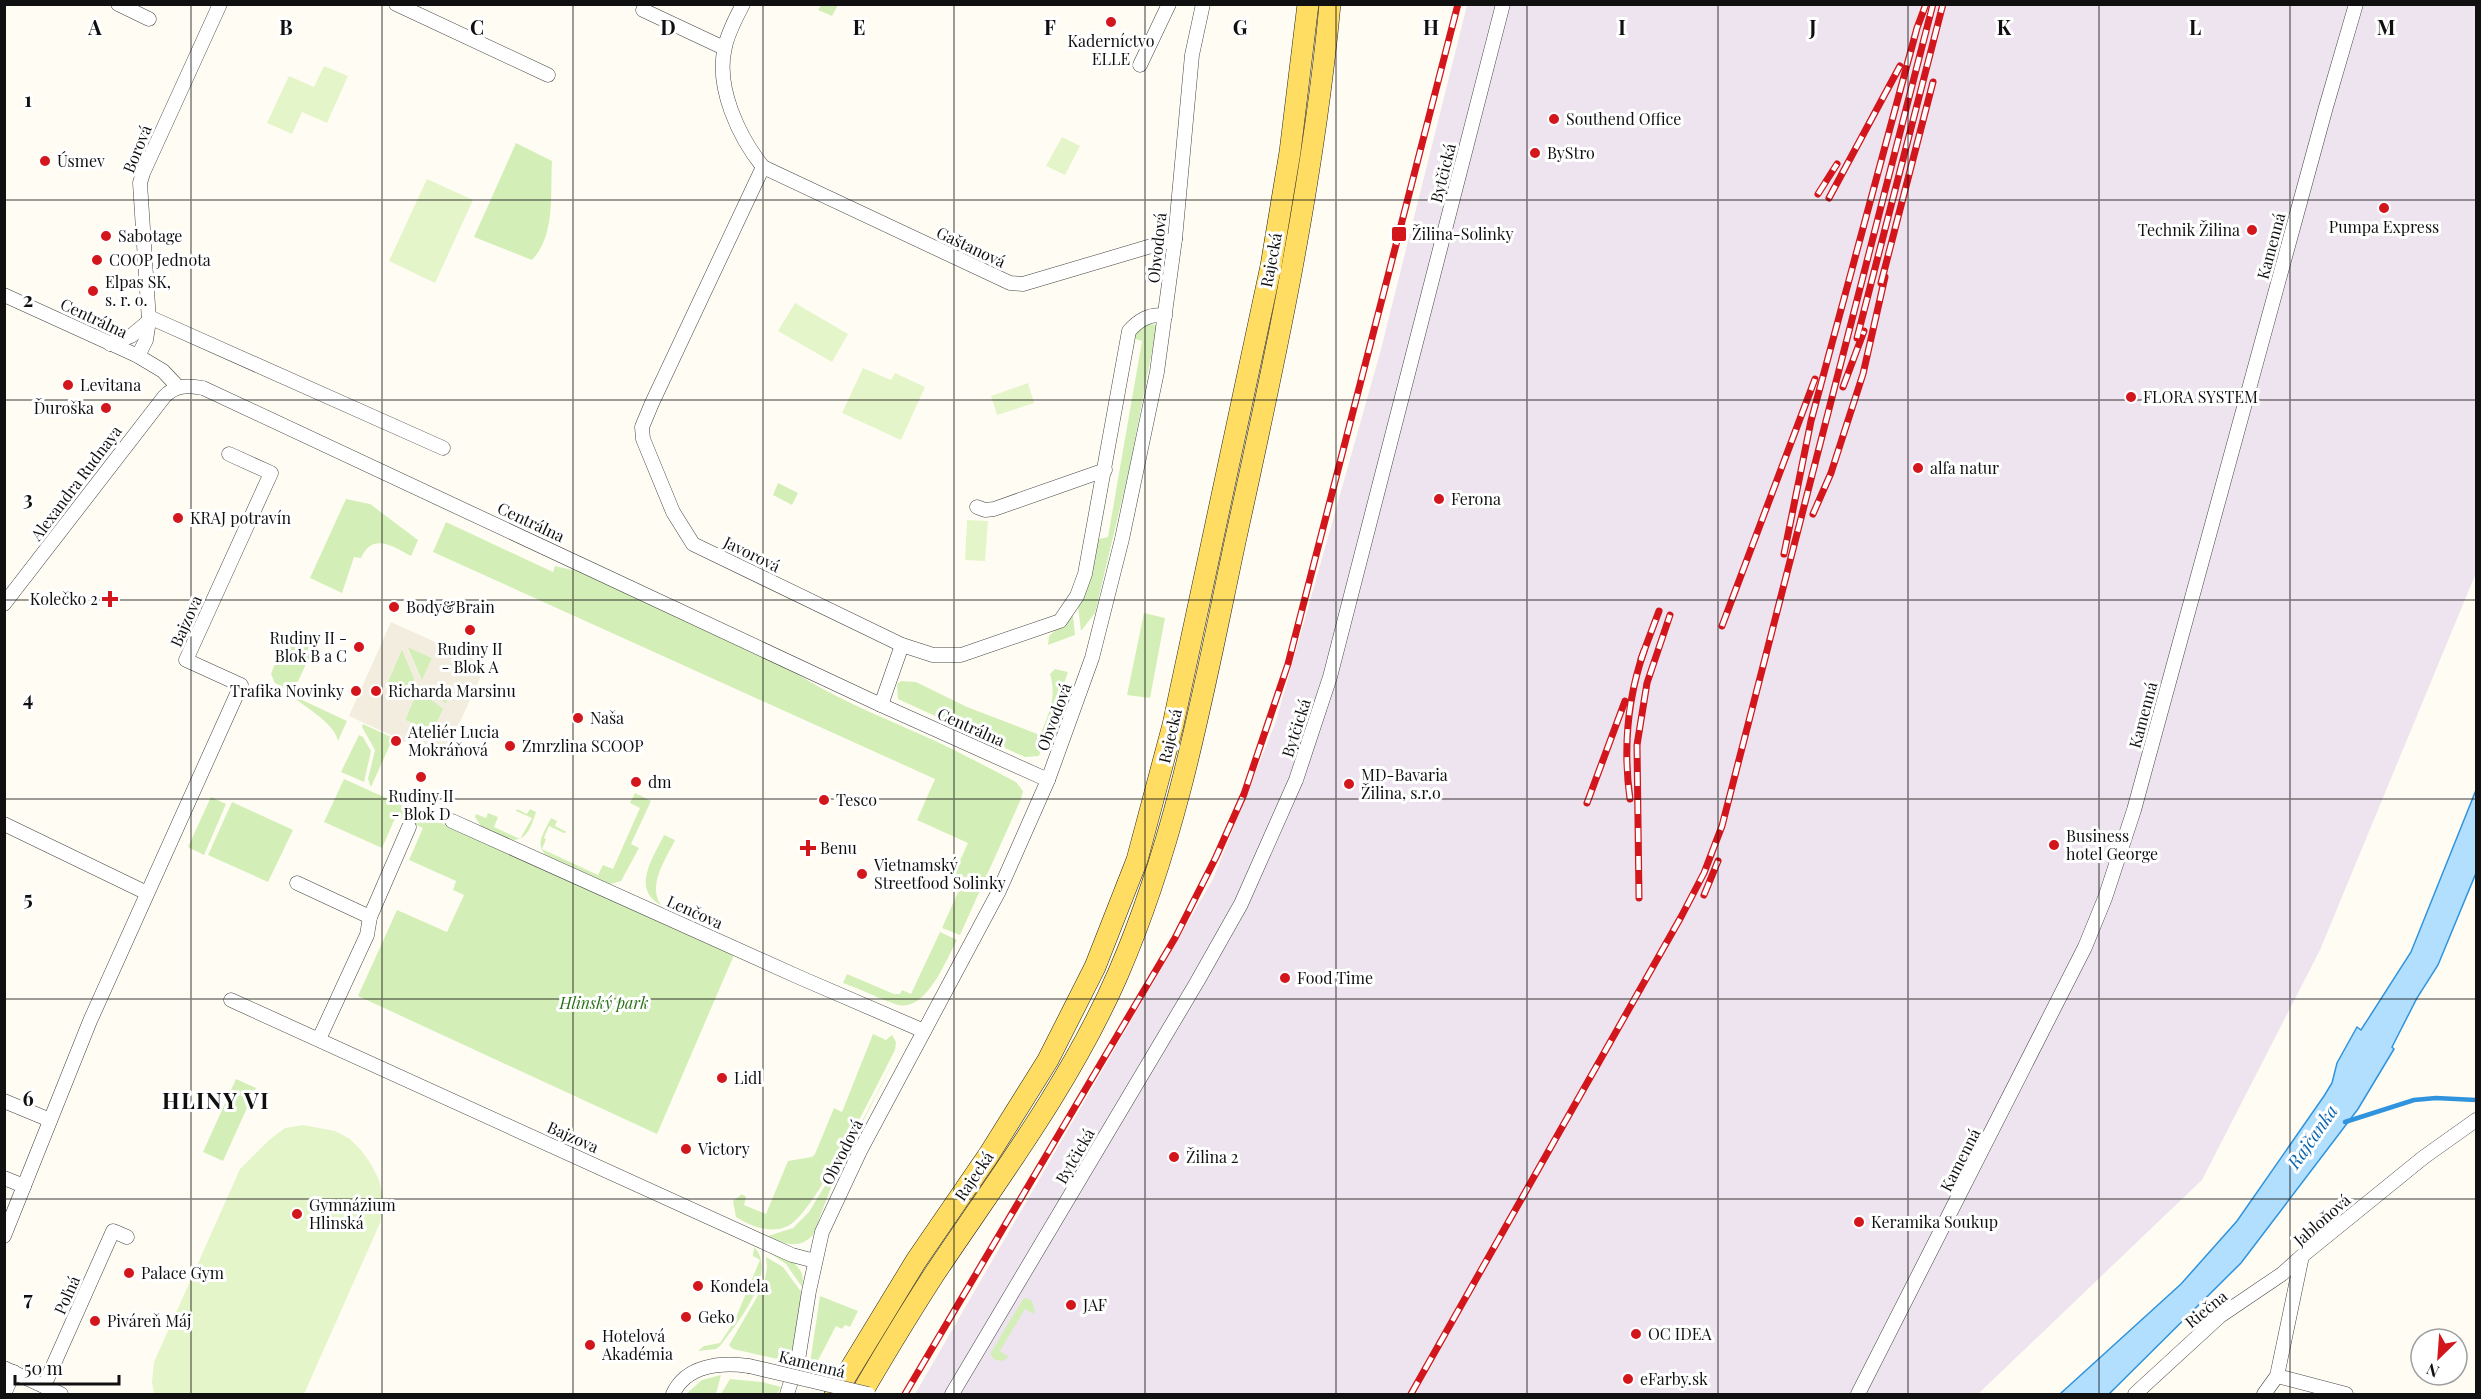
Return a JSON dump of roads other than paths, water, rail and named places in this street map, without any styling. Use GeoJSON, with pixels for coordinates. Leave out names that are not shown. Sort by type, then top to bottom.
{"type":"FeatureCollection","features":[{"type":"Feature","properties":{"kind":"main road","name":"Rajecká"},"geometry":{"type":"LineString","coordinates":[[835,1395],[899,1287],[988,1156],[1048,1060],[1095,966],[1137,860],[1173,725],[1271,266],[1290,152],[1308,4]]}},
{"type":"Feature","properties":{"kind":"main road","name":"Rajecká"},"geometry":{"type":"LineString","coordinates":[[861,1395],[897,1332],[1007,1170],[1068,1071],[1117,975],[1159,867],[1194,732],[1293,272],[1311,163],[1330,4]]}},
{"type":"Feature","properties":{"kind":"street"},"geometry":{"type":"LineString","coordinates":[[118,4],[149,19]]}},
{"type":"Feature","properties":{"kind":"street","name":"Borová"},"geometry":{"type":"LineString","coordinates":[[138,356],[146,340],[149,319],[140,183],[220,4]]}},
{"type":"Feature","properties":{"kind":"street"},"geometry":{"type":"LineString","coordinates":[[396,4],[548,75]]}},
{"type":"Feature","properties":{"kind":"street","name":"Gaštanová"},"geometry":{"type":"LineString","coordinates":[[742,4],[724,48],[724,87],[746,146],[763,167],[1010,283],[1023,284],[1175,239]]}},
{"type":"Feature","properties":{"kind":"street"},"geometry":{"type":"LineString","coordinates":[[1140,65],[1169,4]]}},
{"type":"Feature","properties":{"kind":"street","name":"Obvodová"},"geometry":{"type":"LineString","coordinates":[[787,1395],[798,1360],[822,1232],[835,1202],[924,1031],[986,918],[1048,780],[1079,698],[1104,612],[1142,450],[1166,316],[1192,55],[1203,4]]}},
{"type":"Feature","properties":{"kind":"street","name":"Bytčická"},"geometry":{"type":"LineString","coordinates":[[952,1395],[1219,944],[1259,865],[1296,780],[1330,677],[1503,4]]}},
{"type":"Feature","properties":{"kind":"street","name":"Kamenná"},"geometry":{"type":"LineString","coordinates":[[1857,1395],[2040,1038],[2085,947],[2105,898],[2134,810],[2337,65],[2356,4]]}},
{"type":"Feature","properties":{"kind":"street"},"geometry":{"type":"LineString","coordinates":[[643,10],[724,48]]}},
{"type":"Feature","properties":{"kind":"street","name":"Javorová"},"geometry":{"type":"LineString","coordinates":[[763,167],[652,404],[642,427],[643,439],[673,512],[693,544],[902,645],[933,655],[961,655],[1060,621],[1077,596],[1085,574],[1129,331],[1139,321],[1156,314],[1166,316]]}},
{"type":"Feature","properties":{"kind":"street","name":"Centrálna"},"geometry":{"type":"LineString","coordinates":[[4,295],[138,356],[163,371],[178,387],[203,388],[219,394],[881,705],[1048,780]]}},
{"type":"Feature","properties":{"kind":"street"},"geometry":{"type":"LineString","coordinates":[[110,344],[131,336],[149,319],[442,447]]}},
{"type":"Feature","properties":{"kind":"street","name":"Alexandra Rudnaya"},"geometry":{"type":"LineString","coordinates":[[4,604],[150,413],[170,391],[178,387]]}},
{"type":"Feature","properties":{"kind":"street","name":"Bajzova"},"geometry":{"type":"LineString","coordinates":[[4,1236],[90,1021],[241,685],[186,660],[271,473],[229,454]]}},
{"type":"Feature","properties":{"kind":"street"},"geometry":{"type":"LineString","coordinates":[[977,507],[994,509],[1105,470]]}},
{"type":"Feature","properties":{"kind":"street"},"geometry":{"type":"LineString","coordinates":[[881,705],[902,645]]}},
{"type":"Feature","properties":{"kind":"street","name":"Lenčova"},"geometry":{"type":"LineString","coordinates":[[452,821],[924,1031]]}},
{"type":"Feature","properties":{"kind":"street"},"geometry":{"type":"LineString","coordinates":[[4,824],[147,893]]}},
{"type":"Feature","properties":{"kind":"street"},"geometry":{"type":"LineString","coordinates":[[319,1040],[367,935],[370,916],[409,827]]}},
{"type":"Feature","properties":{"kind":"street"},"geometry":{"type":"LineString","coordinates":[[297,883],[370,916]]}},
{"type":"Feature","properties":{"kind":"street","name":"Bajzova"},"geometry":{"type":"LineString","coordinates":[[231,1000],[772,1246],[815,1261]]}},
{"type":"Feature","properties":{"kind":"street"},"geometry":{"type":"LineString","coordinates":[[4,1101],[50,1120]]}},
{"type":"Feature","properties":{"kind":"street","name":"Jabloňová"},"geometry":{"type":"LineString","coordinates":[[2264,1395],[2277,1376],[2302,1256],[2424,1156],[2476,1120]]}},
{"type":"Feature","properties":{"kind":"street"},"geometry":{"type":"LineString","coordinates":[[4,1178],[24,1186]]}},
{"type":"Feature","properties":{"kind":"street","name":"Poľná"},"geometry":{"type":"LineString","coordinates":[[44,1386],[113,1231],[127,1237]]}},
{"type":"Feature","properties":{"kind":"street","name":"Riečna"},"geometry":{"type":"LineString","coordinates":[[2135,1395],[2220,1316],[2282,1274],[2302,1256]]}},
{"type":"Feature","properties":{"kind":"street","name":"Kamenná"},"geometry":{"type":"LineString","coordinates":[[673,1395],[683,1380],[700,1370],[723,1364],[749,1366],[868,1395]]}},
{"type":"Feature","properties":{"kind":"street"},"geometry":{"type":"LineString","coordinates":[[4,1394],[9,1370],[61,1395]]}},
{"type":"Feature","properties":{"kind":"street"},"geometry":{"type":"LineString","coordinates":[[2277,1376],[2346,1395]]}},
{"type":"Feature","properties":{"kind":"water","name":"Rajčanka"},"geometry":{"type":"Polygon","coordinates":[[[2476,790],[2476,873],[2438,965],[2417,998],[2392,1047],[2394,1049],[2358,1109],[2241,1263],[2109,1394],[2060,1394],[2181,1284],[2237,1221],[2324,1096],[2332,1083],[2337,1063],[2357,1027],[2361,1030],[2411,952],[2476,790]]]}},
{"type":"Feature","properties":{"kind":"waterway","name":"Rajčanka"},"geometry":{"type":"LineString","coordinates":[[2345,1122],[2414,1100],[2436,1098],[2476,1100]]}},
{"type":"Feature","properties":{"kind":"railway"},"geometry":{"type":"LineString","coordinates":[[905,1394],[1175,938],[1216,857],[1244,794],[1288,664],[1458,4]]}},
{"type":"Feature","properties":{"kind":"railway"},"geometry":{"type":"LineString","coordinates":[[1784,554],[1811,421],[1917,28],[1926,4]]}},
{"type":"Feature","properties":{"kind":"railway"},"geometry":{"type":"LineString","coordinates":[[1411,1394],[1681,917],[1704,873],[1722,826],[1933,4]]}},
{"type":"Feature","properties":{"kind":"railway"},"geometry":{"type":"LineString","coordinates":[[1857,338],[1943,4]]}},
{"type":"Feature","properties":{"kind":"railway"},"geometry":{"type":"LineString","coordinates":[[1829,198],[1900,66]]}},
{"type":"Feature","properties":{"kind":"railway"},"geometry":{"type":"LineString","coordinates":[[1881,283],[1933,82]]}},
{"type":"Feature","properties":{"kind":"railway"},"geometry":{"type":"LineString","coordinates":[[1818,194],[1837,164]]}},
{"type":"Feature","properties":{"kind":"railway"},"geometry":{"type":"LineString","coordinates":[[1813,514],[1831,473],[1863,374],[1885,277]]}},
{"type":"Feature","properties":{"kind":"railway"},"geometry":{"type":"LineString","coordinates":[[1843,387],[1864,331]]}},
{"type":"Feature","properties":{"kind":"railway"},"geometry":{"type":"LineString","coordinates":[[1722,626],[1815,379]]}},
{"type":"Feature","properties":{"kind":"railway"},"geometry":{"type":"LineString","coordinates":[[1641,659],[1659,611]]}},
{"type":"Feature","properties":{"kind":"railway"},"geometry":{"type":"LineString","coordinates":[[1639,898],[1637,745],[1647,683],[1670,615]]}},
{"type":"Feature","properties":{"kind":"railway"},"geometry":{"type":"LineString","coordinates":[[1630,799],[1627,761],[1628,724],[1638,669],[1644,651]]}},
{"type":"Feature","properties":{"kind":"railway"},"geometry":{"type":"LineString","coordinates":[[1587,803],[1625,701]]}},
{"type":"Feature","properties":{"kind":"railway"},"geometry":{"type":"LineString","coordinates":[[1704,895],[1718,861]]}},
{"type":"Feature","properties":{"kind":"place","name":"Kaderníctvo ELLE"},"geometry":{"type":"Point","coordinates":[1111,22]}},
{"type":"Feature","properties":{"kind":"place","name":"Southend Office"},"geometry":{"type":"Point","coordinates":[1554,119]}},
{"type":"Feature","properties":{"kind":"place","name":"ByStro"},"geometry":{"type":"Point","coordinates":[1535,153]}},
{"type":"Feature","properties":{"kind":"place","name":"Úsmev"},"geometry":{"type":"Point","coordinates":[45,161]}},
{"type":"Feature","properties":{"kind":"place","name":"Pumpa Express"},"geometry":{"type":"Point","coordinates":[2384,208]}},
{"type":"Feature","properties":{"kind":"place","name":"Technik Žilina"},"geometry":{"type":"Point","coordinates":[2252,230]}},
{"type":"Feature","properties":{"kind":"place","name":"Žilina-Solinky"},"geometry":{"type":"Point","coordinates":[1399,234]}},
{"type":"Feature","properties":{"kind":"place","name":"Sabotage"},"geometry":{"type":"Point","coordinates":[106,236]}},
{"type":"Feature","properties":{"kind":"place","name":"COOP Jednota"},"geometry":{"type":"Point","coordinates":[97,260]}},
{"type":"Feature","properties":{"kind":"place","name":"Elpas SK, s. r. o."},"geometry":{"type":"Point","coordinates":[93,291]}},
{"type":"Feature","properties":{"kind":"place","name":"Levitana"},"geometry":{"type":"Point","coordinates":[68,385]}},
{"type":"Feature","properties":{"kind":"place","name":"FLORA SYSTEM"},"geometry":{"type":"Point","coordinates":[2131,397]}},
{"type":"Feature","properties":{"kind":"place","name":"Ďuroška"},"geometry":{"type":"Point","coordinates":[106,408]}},
{"type":"Feature","properties":{"kind":"place","name":"alfa natur"},"geometry":{"type":"Point","coordinates":[1918,468]}},
{"type":"Feature","properties":{"kind":"place","name":"Ferona"},"geometry":{"type":"Point","coordinates":[1439,499]}},
{"type":"Feature","properties":{"kind":"place","name":"KRAJ potravín"},"geometry":{"type":"Point","coordinates":[178,518]}},
{"type":"Feature","properties":{"kind":"place","name":"Kolečko 2"},"geometry":{"type":"Point","coordinates":[110,599]}},
{"type":"Feature","properties":{"kind":"place","name":"Body&Brain"},"geometry":{"type":"Point","coordinates":[394,607]}},
{"type":"Feature","properties":{"kind":"place","name":"Rudiny II - Blok A"},"geometry":{"type":"Point","coordinates":[470,630]}},
{"type":"Feature","properties":{"kind":"place","name":"Rudiny II - Blok B a C"},"geometry":{"type":"Point","coordinates":[359,647]}},
{"type":"Feature","properties":{"kind":"place","name":"Trafika Novinky"},"geometry":{"type":"Point","coordinates":[356,691]}},
{"type":"Feature","properties":{"kind":"place","name":"Richarda Marsinu"},"geometry":{"type":"Point","coordinates":[376,691]}},
{"type":"Feature","properties":{"kind":"place","name":"Naša"},"geometry":{"type":"Point","coordinates":[578,718]}},
{"type":"Feature","properties":{"kind":"place","name":"Ateliér Lucia Mokráňová"},"geometry":{"type":"Point","coordinates":[396,741]}},
{"type":"Feature","properties":{"kind":"place","name":"Zmrzlina SCOOP"},"geometry":{"type":"Point","coordinates":[510,746]}},
{"type":"Feature","properties":{"kind":"place","name":"Rudiny II - Blok D"},"geometry":{"type":"Point","coordinates":[421,777]}},
{"type":"Feature","properties":{"kind":"place","name":"dm"},"geometry":{"type":"Point","coordinates":[636,782]}},
{"type":"Feature","properties":{"kind":"place","name":"MD-Bavaria Žilina, s.r.o"},"geometry":{"type":"Point","coordinates":[1349,784]}},
{"type":"Feature","properties":{"kind":"place","name":"Tesco"},"geometry":{"type":"Point","coordinates":[824,800]}},
{"type":"Feature","properties":{"kind":"place","name":"Business hotel George"},"geometry":{"type":"Point","coordinates":[2054,845]}},
{"type":"Feature","properties":{"kind":"place","name":"Benu"},"geometry":{"type":"Point","coordinates":[808,848]}},
{"type":"Feature","properties":{"kind":"place","name":"Vietnamský Streetfood Solinky"},"geometry":{"type":"Point","coordinates":[862,874]}},
{"type":"Feature","properties":{"kind":"place","name":"Food Time"},"geometry":{"type":"Point","coordinates":[1285,978]}},
{"type":"Feature","properties":{"kind":"place","name":"Lidl"},"geometry":{"type":"Point","coordinates":[722,1078]}},
{"type":"Feature","properties":{"kind":"place","name":"Victory"},"geometry":{"type":"Point","coordinates":[686,1149]}},
{"type":"Feature","properties":{"kind":"place","name":"Žilina 2"},"geometry":{"type":"Point","coordinates":[1174,1157]}},
{"type":"Feature","properties":{"kind":"place","name":"Gymnázium Hlinská"},"geometry":{"type":"Point","coordinates":[297,1214]}},
{"type":"Feature","properties":{"kind":"place","name":"Keramika Soukup"},"geometry":{"type":"Point","coordinates":[1859,1222]}},
{"type":"Feature","properties":{"kind":"place","name":"Palace Gym"},"geometry":{"type":"Point","coordinates":[129,1273]}},
{"type":"Feature","properties":{"kind":"place","name":"Kondela"},"geometry":{"type":"Point","coordinates":[698,1286]}},
{"type":"Feature","properties":{"kind":"place","name":"JAF"},"geometry":{"type":"Point","coordinates":[1071,1305]}},
{"type":"Feature","properties":{"kind":"place","name":"Geko"},"geometry":{"type":"Point","coordinates":[686,1317]}},
{"type":"Feature","properties":{"kind":"place","name":"Piváreň Máj"},"geometry":{"type":"Point","coordinates":[95,1321]}},
{"type":"Feature","properties":{"kind":"place","name":"OC IDEA"},"geometry":{"type":"Point","coordinates":[1636,1334]}},
{"type":"Feature","properties":{"kind":"place","name":"Hotelová Akadémia"},"geometry":{"type":"Point","coordinates":[590,1345]}},
{"type":"Feature","properties":{"kind":"place","name":"eFarby.sk"},"geometry":{"type":"Point","coordinates":[1628,1379]}},
{"type":"Feature","properties":{"kind":"district","name":"HLINY VI"},"geometry":{"type":"Point","coordinates":[216,1101]}},
{"type":"Feature","properties":{"kind":"park label","name":"Hlinský park"},"geometry":{"type":"Point","coordinates":[604,1003]}}]}
